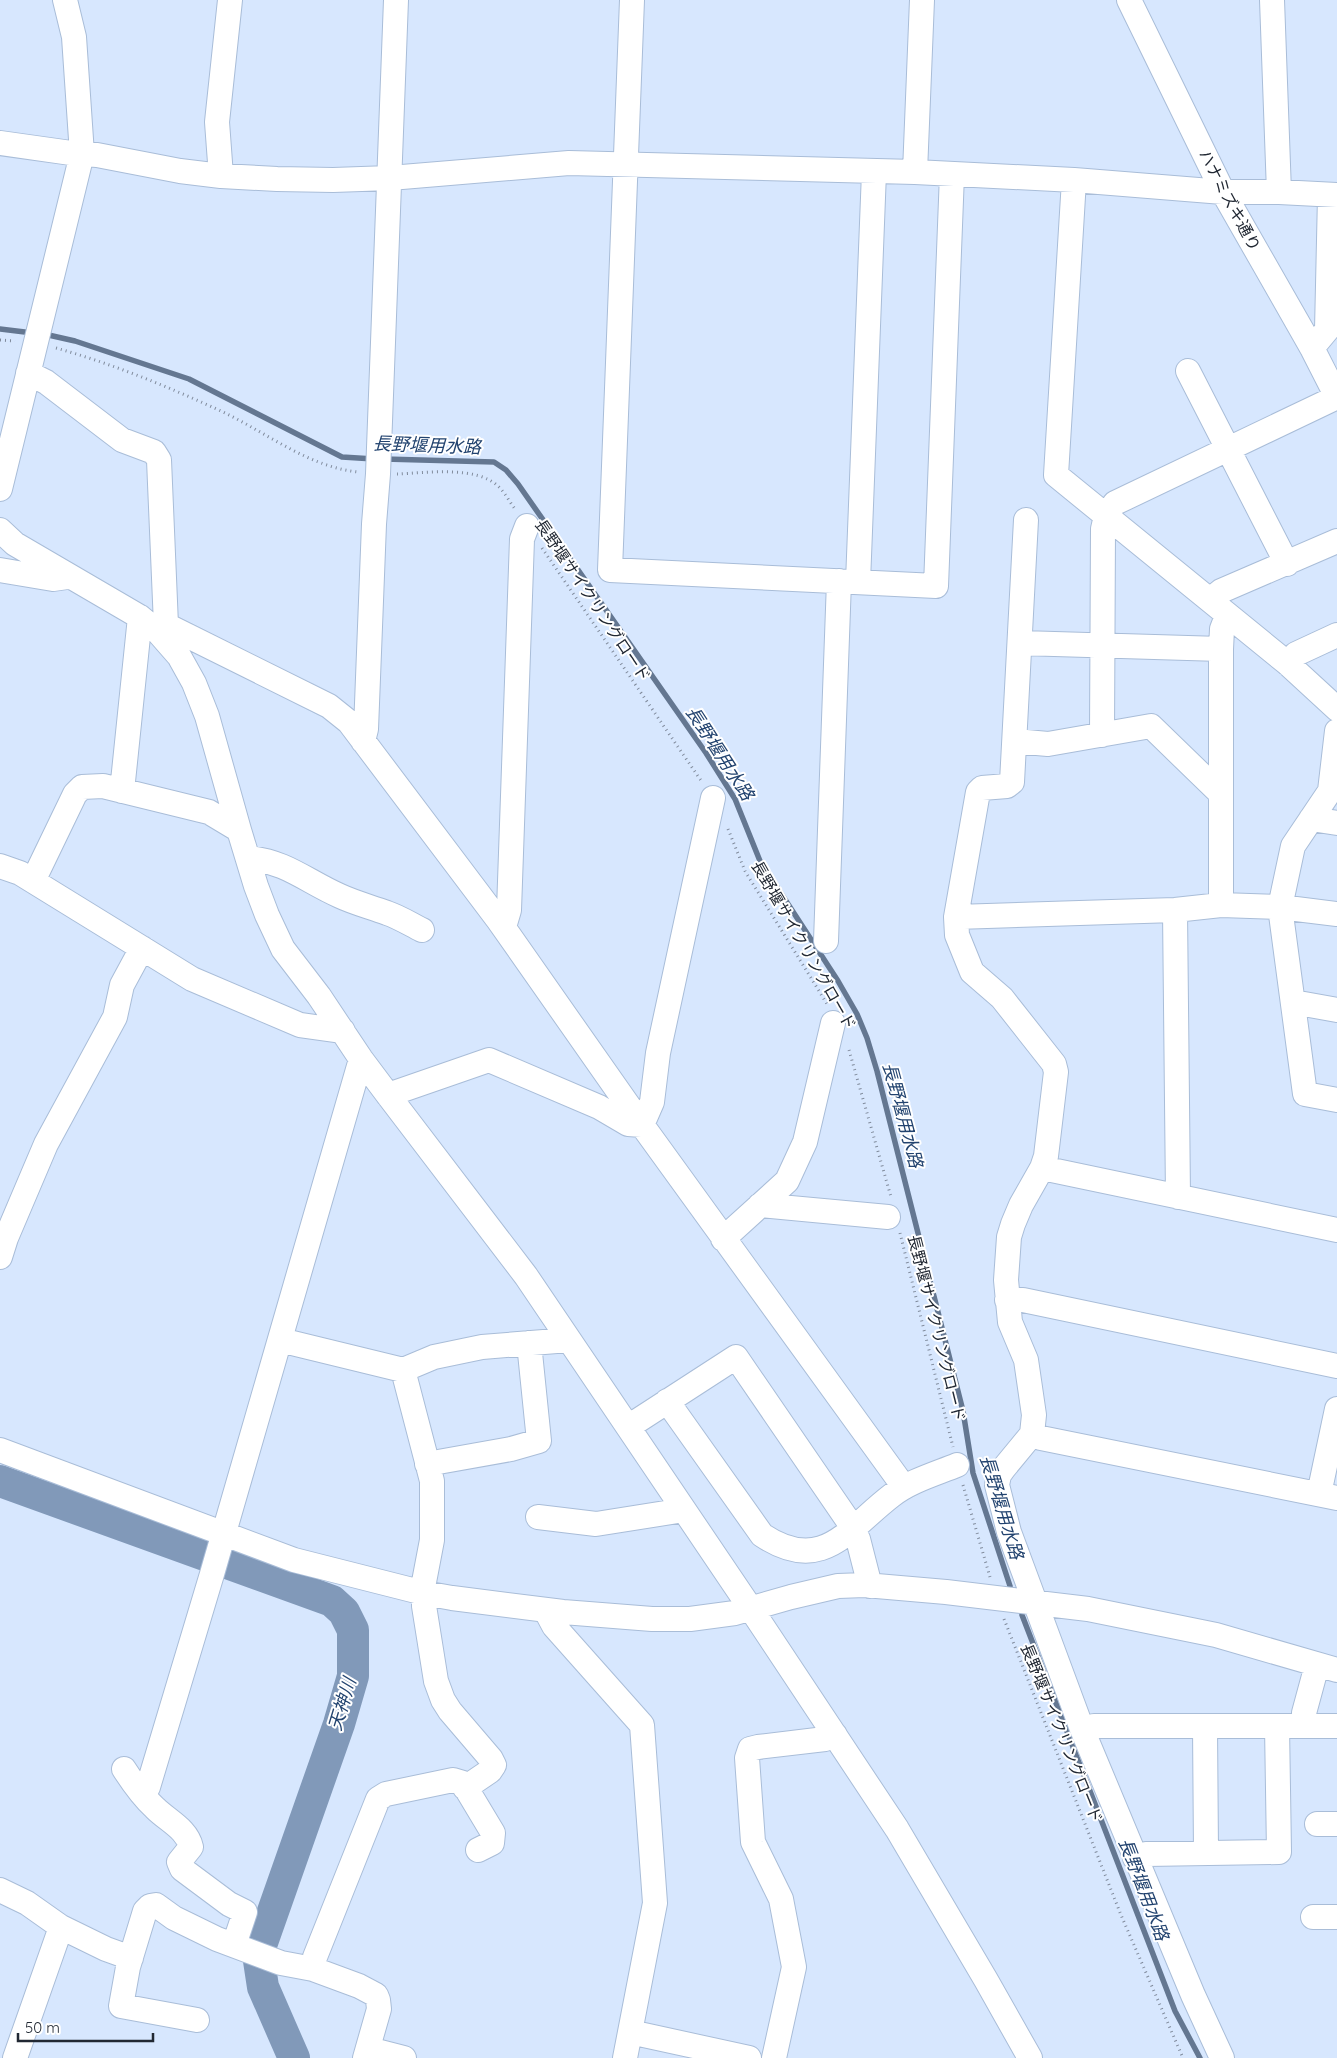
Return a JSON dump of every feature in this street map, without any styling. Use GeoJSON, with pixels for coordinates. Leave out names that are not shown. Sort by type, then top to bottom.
{"type":"FeatureCollection","features":[{"type":"Feature","properties":{"kind":"street"},"geometry":{"type":"LineString","coordinates":[[0,488],[82,154],[74,37],[65,0]]}},
{"type":"Feature","properties":{"kind":"street"},"geometry":{"type":"LineString","coordinates":[[221,176],[217,122],[230,0]]}},
{"type":"Feature","properties":{"kind":"street"},"geometry":{"type":"LineString","coordinates":[[363,740],[366,729],[396,0]]}},
{"type":"Feature","properties":{"kind":"street"},"geometry":{"type":"LineString","coordinates":[[632,0],[610,570],[936,586],[952,174]]}},
{"type":"Feature","properties":{"kind":"street"},"geometry":{"type":"LineString","coordinates":[[915,172],[922,0]]}},
{"type":"Feature","properties":{"kind":"street","name":"ハナミズキ通り"},"geometry":{"type":"LineString","coordinates":[[1129,0],[1223,192],[1325,336],[1337,397]]}},
{"type":"Feature","properties":{"kind":"street"},"geometry":{"type":"LineString","coordinates":[[1272,0],[1279,192]]}},
{"type":"Feature","properties":{"kind":"street"},"geometry":{"type":"LineString","coordinates":[[0,143],[97,155],[180,171],[221,176],[333,180],[390,178],[569,163],[625,164],[915,172],[1074,180],[1223,192],[1279,192],[1334,196],[1325,336]]}},
{"type":"Feature","properties":{"kind":"street"},"geometry":{"type":"LineString","coordinates":[[826,940],[874,172]]}},
{"type":"Feature","properties":{"kind":"street"},"geometry":{"type":"LineString","coordinates":[[1074,180],[1056,475],[1287,663],[1337,709]]}},
{"type":"Feature","properties":{"kind":"street"},"geometry":{"type":"LineString","coordinates":[[1188,371],[1286,564]]}},
{"type":"Feature","properties":{"kind":"street"},"geometry":{"type":"LineString","coordinates":[[28,373],[46,382],[122,440],[154,452],[159,460],[162,629],[198,691],[208,716],[239,830],[264,908],[283,949],[319,996],[361,1059],[526,1276],[752,1609],[897,1829],[1030,2058]]}},
{"type":"Feature","properties":{"kind":"street"},"geometry":{"type":"LineString","coordinates":[[1102,735],[1103,529],[1106,516],[1114,503],[1227,451],[1337,397]]}},
{"type":"Feature","properties":{"kind":"street"},"geometry":{"type":"LineString","coordinates":[[1026,520],[1021,643],[1012,782],[1008,786],[982,788],[978,792],[956,917],[957,935],[972,972],[1002,999],[1054,1064],[1056,1072],[1046,1156],[1042,1168],[1021,1205],[1009,1237],[1006,1280],[1006,1300],[1010,1322],[1026,1360],[1034,1415],[1032,1434],[999,1475],[997,1485],[1009,1532],[1082,1729],[1193,1995],[1222,2058]]}},
{"type":"Feature","properties":{"kind":"street"},"geometry":{"type":"LineString","coordinates":[[501,924],[508,910],[522,539],[528,526]]}},
{"type":"Feature","properties":{"kind":"street"},"geometry":{"type":"LineString","coordinates":[[0,530],[15,544],[162,629],[329,706],[341,714],[363,740],[501,924],[723,1239],[904,1487]]}},
{"type":"Feature","properties":{"kind":"street"},"geometry":{"type":"LineString","coordinates":[[1210,600],[1221,592],[1337,541]]}},
{"type":"Feature","properties":{"kind":"street"},"geometry":{"type":"LineString","coordinates":[[0,570],[53,580],[69,576]]}},
{"type":"Feature","properties":{"kind":"street"},"geometry":{"type":"LineString","coordinates":[[1221,905],[1221,649],[1222,629],[1227,616]]}},
{"type":"Feature","properties":{"kind":"street"},"geometry":{"type":"LineString","coordinates":[[122,791],[140,617]]}},
{"type":"Feature","properties":{"kind":"street"},"geometry":{"type":"LineString","coordinates":[[1287,663],[1296,654],[1337,635]]}},
{"type":"Feature","properties":{"kind":"street"},"geometry":{"type":"LineString","coordinates":[[1021,643],[1221,649]]}},
{"type":"Feature","properties":{"kind":"street"},"geometry":{"type":"LineString","coordinates":[[1015,741],[1048,744],[1151,726],[1220,793]]}},
{"type":"Feature","properties":{"kind":"street"},"geometry":{"type":"LineString","coordinates":[[1337,731],[1330,791],[1293,846],[1280,907],[1305,1094],[1337,1100]]}},
{"type":"Feature","properties":{"kind":"street"},"geometry":{"type":"LineString","coordinates":[[33,881],[75,794],[82,787],[103,786],[209,812],[239,830]]}},
{"type":"Feature","properties":{"kind":"street"},"geometry":{"type":"LineString","coordinates":[[642,1125],[652,1102],[658,1053],[713,798]]}},
{"type":"Feature","properties":{"kind":"street"},"geometry":{"type":"LineString","coordinates":[[1311,819],[1337,823]]}},
{"type":"Feature","properties":{"kind":"street"},"geometry":{"type":"LineString","coordinates":[[249,858],[262,859],[286,867],[316,885],[422,930]]}},
{"type":"Feature","properties":{"kind":"street"},"geometry":{"type":"LineString","coordinates":[[0,866],[20,873],[192,979],[300,1025],[343,1031]]}},
{"type":"Feature","properties":{"kind":"street"},"geometry":{"type":"LineString","coordinates":[[956,917],[1175,910],[1221,905],[1280,907],[1337,914]]}},
{"type":"Feature","properties":{"kind":"street"},"geometry":{"type":"LineString","coordinates":[[1175,910],[1178,1198]]}},
{"type":"Feature","properties":{"kind":"street"},"geometry":{"type":"LineString","coordinates":[[0,1257],[6,1238],[46,1144],[115,1017],[122,985],[142,948]]}},
{"type":"Feature","properties":{"kind":"street"},"geometry":{"type":"LineString","coordinates":[[1293,1002],[1337,1010]]}},
{"type":"Feature","properties":{"kind":"street"},"geometry":{"type":"LineString","coordinates":[[723,1239],[787,1181],[805,1142],[830,1014]]}},
{"type":"Feature","properties":{"kind":"street"},"geometry":{"type":"LineString","coordinates":[[144,1795],[212,1574],[361,1059]]}},
{"type":"Feature","properties":{"kind":"street"},"geometry":{"type":"LineString","coordinates":[[388,1095],[489,1060],[599,1107],[628,1124],[642,1125]]}},
{"type":"Feature","properties":{"kind":"street"},"geometry":{"type":"LineString","coordinates":[[1042,1168],[1337,1230]]}},
{"type":"Feature","properties":{"kind":"street"},"geometry":{"type":"LineString","coordinates":[[760,1205],[893,1216]]}},
{"type":"Feature","properties":{"kind":"street"},"geometry":{"type":"LineString","coordinates":[[1006,1300],[1032,1302],[1337,1366]]}},
{"type":"Feature","properties":{"kind":"street"},"geometry":{"type":"LineString","coordinates":[[280,1340],[404,1370],[434,1357],[482,1346],[569,1340]]}},
{"type":"Feature","properties":{"kind":"street"},"geometry":{"type":"LineString","coordinates":[[427,1464],[511,1449],[539,1441],[529,1343]]}},
{"type":"Feature","properties":{"kind":"street"},"geometry":{"type":"LineString","coordinates":[[628,1426],[736,1357],[853,1530],[866,1567],[870,1586]]}},
{"type":"Feature","properties":{"kind":"street"},"geometry":{"type":"LineString","coordinates":[[404,1370],[432,1481],[432,1540],[424,1582],[424,1606],[436,1681],[443,1700],[491,1758],[494,1765],[490,1771],[465,1788]]}},
{"type":"Feature","properties":{"kind":"street"},"geometry":{"type":"LineString","coordinates":[[667,1401],[762,1535],[793,1550],[821,1549],[853,1530],[890,1496],[904,1487],[957,1465]]}},
{"type":"Feature","properties":{"kind":"street"},"geometry":{"type":"LineString","coordinates":[[1032,1434],[1041,1438],[1328,1496],[1337,1409]]}},
{"type":"Feature","properties":{"kind":"street"},"geometry":{"type":"LineString","coordinates":[[0,1450],[222,1538],[294,1560],[424,1593],[546,1611],[652,1619],[690,1619],[752,1609],[838,1586],[870,1586],[1035,1602],[1088,1609],[1174,1625],[1251,1644],[1327,1667],[1304,1713],[1305,1725]]}},
{"type":"Feature","properties":{"kind":"street"},"geometry":{"type":"LineString","coordinates":[[538,1517],[596,1524],[684,1510]]}},
{"type":"Feature","properties":{"kind":"street"},"geometry":{"type":"LineString","coordinates":[[546,1611],[554,1626],[642,1725],[655,1904],[625,2058]]}},
{"type":"Feature","properties":{"kind":"street"},"geometry":{"type":"LineString","coordinates":[[1082,1729],[1094,1726],[1337,1726]]}},
{"type":"Feature","properties":{"kind":"street"},"geometry":{"type":"LineString","coordinates":[[1205,1726],[1206,1852]]}},
{"type":"Feature","properties":{"kind":"street"},"geometry":{"type":"LineString","coordinates":[[1135,1858],[1146,1854],[1278,1852],[1277,1726]]}},
{"type":"Feature","properties":{"kind":"street"},"geometry":{"type":"LineString","coordinates":[[774,2058],[794,1967],[781,1899],[753,1842],[747,1758],[750,1749],[825,1739],[835,1735]]}},
{"type":"Feature","properties":{"kind":"street"},"geometry":{"type":"LineString","coordinates":[[124,1769],[155,1808],[184,1832],[190,1840],[191,1848],[179,1862],[182,1869],[229,1904],[245,1912],[238,1947]]}},
{"type":"Feature","properties":{"kind":"street"},"geometry":{"type":"LineString","coordinates":[[313,1969],[315,1957],[378,1799],[386,1794],[453,1780],[462,1783],[493,1833],[492,1843],[478,1850]]}},
{"type":"Feature","properties":{"kind":"street"},"geometry":{"type":"LineString","coordinates":[[0,1890],[27,1903],[61,1927],[106,1949],[131,1958]]}},
{"type":"Feature","properties":{"kind":"street"},"geometry":{"type":"LineString","coordinates":[[197,2020],[120,2006],[131,1958],[145,1911],[150,1906],[156,1905],[174,1918],[217,1939],[281,1963],[313,1969],[359,1986],[376,1995],[379,2010],[367,2053],[404,2058]]}},
{"type":"Feature","properties":{"kind":"street"},"geometry":{"type":"LineString","coordinates":[[1313,1917],[1337,1917]]}},
{"type":"Feature","properties":{"kind":"street"},"geometry":{"type":"LineString","coordinates":[[16,2058],[61,1927]]}},
{"type":"Feature","properties":{"kind":"street"},"geometry":{"type":"LineString","coordinates":[[630,2032],[750,2058]]}},
{"type":"Feature","properties":{"kind":"path"},"geometry":{"type":"LineString","coordinates":[[0,340],[22,342]]}},
{"type":"Feature","properties":{"kind":"path","name":"長野堰サイクリングロード"},"geometry":{"type":"LineString","coordinates":[[50,346],[97,359],[224,412],[320,463],[340,470],[377,466],[469,473],[486,478],[499,487],[528,526],[713,798]]}},
{"type":"Feature","properties":{"kind":"path","name":"長野堰サイクリングロード"},"geometry":{"type":"LineString","coordinates":[[727,827],[745,871],[830,1014]]}},
{"type":"Feature","properties":{"kind":"path","name":"長野堰サイクリングロード"},"geometry":{"type":"LineString","coordinates":[[846,1043],[957,1465],[992,1586]]}},
{"type":"Feature","properties":{"kind":"path","name":"長野堰サイクリングロード"},"geometry":{"type":"LineString","coordinates":[[1000,1610],[1121,1916],[1182,2058]]}},
{"type":"Feature","properties":{"kind":"waterway","name":"長野堰用水路"},"geometry":{"type":"LineString","coordinates":[[0,329],[33,333]]}},
{"type":"Feature","properties":{"kind":"waterway","name":"長野堰用水路"},"geometry":{"type":"LineString","coordinates":[[44,334],[75,341],[189,379],[342,457],[374,459]]}},
{"type":"Feature","properties":{"kind":"waterway","name":"長野堰用水路"},"geometry":{"type":"LineString","coordinates":[[384,459],[494,462],[506,470],[518,484],[706,753],[735,799],[760,861],[838,981],[857,1014],[877,1071],[963,1411],[973,1473],[1010,1586]]}},
{"type":"Feature","properties":{"kind":"waterway","name":"天神川"},"geometry":{"type":"LineString","coordinates":[[0,1481],[332,1601],[344,1612],[353,1630],[353,1676],[339,1724],[258,1954],[263,1987],[294,2058]]}},
{"type":"Feature","properties":{"kind":"waterway","name":"長野堰用水路"},"geometry":{"type":"LineString","coordinates":[[1022,1615],[1175,2011],[1200,2058]]}}]}
